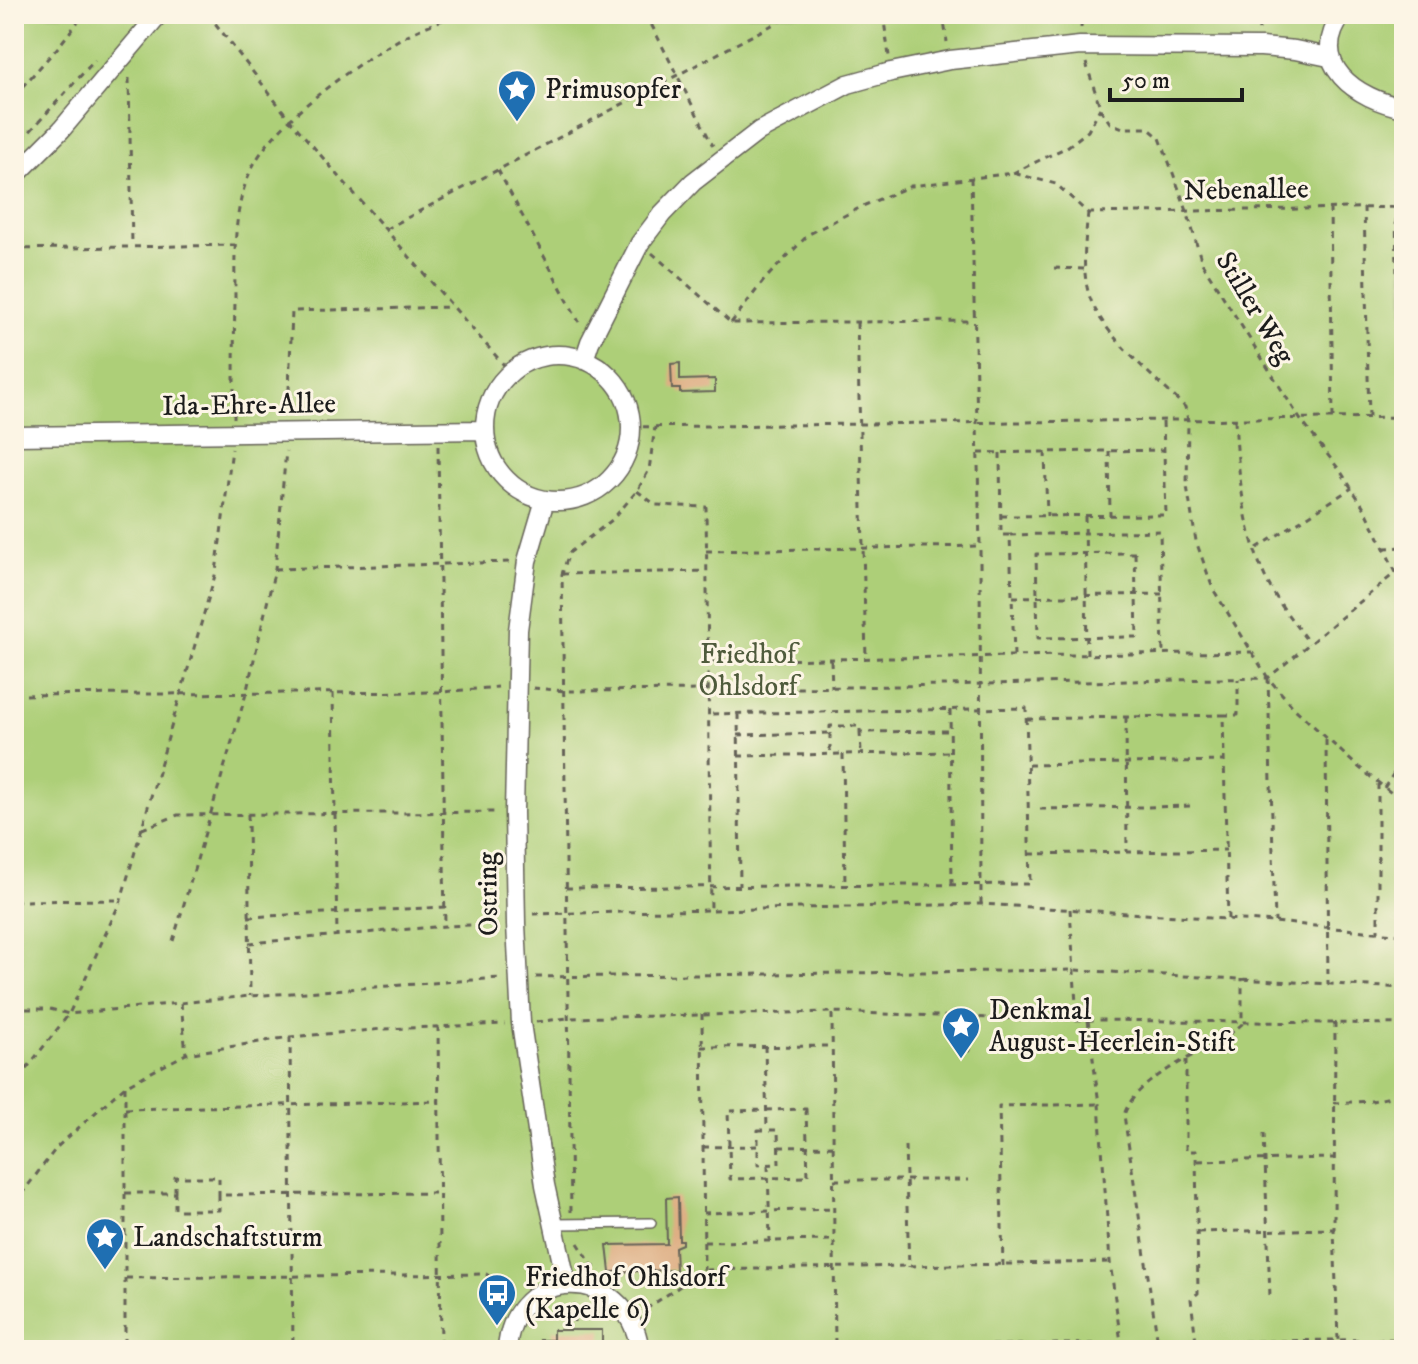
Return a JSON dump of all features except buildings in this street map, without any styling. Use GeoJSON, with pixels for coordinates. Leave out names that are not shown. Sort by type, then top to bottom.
{"type":"FeatureCollection","features":[{"type":"Feature","properties":{"kind":"street"},"geometry":{"type":"LineString","coordinates":[[14,177],[61,130],[159,14]]}},
{"type":"Feature","properties":{"kind":"street"},"geometry":{"type":"LineString","coordinates":[[1343,14],[1334,25],[1329,57],[1347,81],[1365,95],[1404,108]]}},
{"type":"Feature","properties":{"kind":"street"},"geometry":{"type":"LineString","coordinates":[[587,351],[640,243],[662,214],[693,182],[759,131],[848,84],[950,60],[1080,46],[1261,47],[1329,57]]}},
{"type":"Feature","properties":{"kind":"street"},"geometry":{"type":"LineString","coordinates":[[587,351],[618,387],[628,407],[631,427],[626,454],[613,476],[594,492],[570,500],[545,500],[521,491],[502,476],[489,454],[485,430],[487,409],[496,389],[510,372],[526,362],[545,356],[587,351]]}},
{"type":"Feature","properties":{"kind":"street","name":"Ida-Ehre-Allee"},"geometry":{"type":"LineString","coordinates":[[14,436],[485,430]]}},
{"type":"Feature","properties":{"kind":"street","name":"Ostring"},"geometry":{"type":"LineString","coordinates":[[545,500],[527,561],[518,630],[514,812],[516,919],[521,1023],[545,1185],[562,1224],[570,1284]]}},
{"type":"Feature","properties":{"kind":"street"},"geometry":{"type":"LineString","coordinates":[[507,1350],[512,1325],[529,1301],[546,1290],[570,1284],[591,1287],[621,1305],[638,1310],[642,1350]]}},
{"type":"Feature","properties":{"kind":"lane"},"geometry":{"type":"LineString","coordinates":[[562,1224],[651,1223]]}},
{"type":"Feature","properties":{"kind":"path"},"geometry":{"type":"LineString","coordinates":[[14,96],[84,14]]}},
{"type":"Feature","properties":{"kind":"path"},"geometry":{"type":"LineString","coordinates":[[208,14],[290,120],[510,372]]}},
{"type":"Feature","properties":{"kind":"path"},"geometry":{"type":"LineString","coordinates":[[424,14],[430,25]]}},
{"type":"Feature","properties":{"kind":"path"},"geometry":{"type":"LineString","coordinates":[[14,1090],[69,1014],[121,900],[216,572],[234,434],[235,245],[239,209],[250,172],[261,151],[290,120],[343,76],[401,38],[456,14]]}},
{"type":"Feature","properties":{"kind":"path"},"geometry":{"type":"LineString","coordinates":[[646,14],[720,160]]}},
{"type":"Feature","properties":{"kind":"path"},"geometry":{"type":"LineString","coordinates":[[385,230],[793,14]]}},
{"type":"Feature","properties":{"kind":"path"},"geometry":{"type":"LineString","coordinates":[[883,14],[891,72]]}},
{"type":"Feature","properties":{"kind":"path"},"geometry":{"type":"LineString","coordinates":[[943,14],[950,60]]}},
{"type":"Feature","properties":{"kind":"path"},"geometry":{"type":"LineString","coordinates":[[731,323],[765,279],[809,234],[911,186],[1013,173],[1067,147],[1088,131],[1100,108],[1080,46],[1082,14]]}},
{"type":"Feature","properties":{"kind":"path"},"geometry":{"type":"LineString","coordinates":[[129,50],[132,247]]}},
{"type":"Feature","properties":{"kind":"path"},"geometry":{"type":"LineString","coordinates":[[14,149],[102,52]]}},
{"type":"Feature","properties":{"kind":"path","name":"Stiller Weg"},"geometry":{"type":"LineString","coordinates":[[1100,108],[1110,123],[1123,128],[1148,128],[1160,138],[1202,263],[1300,419],[1352,488],[1404,589]]}},
{"type":"Feature","properties":{"kind":"path"},"geometry":{"type":"LineString","coordinates":[[498,170],[587,351]]}},
{"type":"Feature","properties":{"kind":"path"},"geometry":{"type":"LineString","coordinates":[[1013,173],[1056,184],[1088,213],[1085,269],[1092,304],[1111,332],[1185,407],[1188,420],[1187,486],[1196,541],[1213,589],[1268,678],[1326,740],[1404,803]]}},
{"type":"Feature","properties":{"kind":"path"},"geometry":{"type":"LineString","coordinates":[[971,178],[979,453],[981,904]]}},
{"type":"Feature","properties":{"kind":"path"},"geometry":{"type":"LineString","coordinates":[[1364,207],[1369,418]]}},
{"type":"Feature","properties":{"kind":"path"},"geometry":{"type":"LineString","coordinates":[[631,427],[1402,417],[1396,207]]}},
{"type":"Feature","properties":{"kind":"path","name":"Nebenallee"},"geometry":{"type":"LineString","coordinates":[[1088,213],[1404,207]]}},
{"type":"Feature","properties":{"kind":"path"},"geometry":{"type":"LineString","coordinates":[[1330,208],[1333,418]]}},
{"type":"Feature","properties":{"kind":"path"},"geometry":{"type":"LineString","coordinates":[[640,243],[731,323],[973,321]]}},
{"type":"Feature","properties":{"kind":"path"},"geometry":{"type":"LineString","coordinates":[[14,249],[235,245]]}},
{"type":"Feature","properties":{"kind":"path"},"geometry":{"type":"LineString","coordinates":[[1054,268],[1085,269]]}},
{"type":"Feature","properties":{"kind":"path"},"geometry":{"type":"LineString","coordinates":[[173,941],[246,694],[275,569],[288,433],[292,311],[452,307]]}},
{"type":"Feature","properties":{"kind":"path"},"geometry":{"type":"LineString","coordinates":[[857,323],[866,658]]}},
{"type":"Feature","properties":{"kind":"path"},"geometry":{"type":"LineString","coordinates":[[1235,420],[1241,486],[1262,570],[1282,606],[1309,643]]}},
{"type":"Feature","properties":{"kind":"path"},"geometry":{"type":"LineString","coordinates":[[1001,516],[1166,515],[1163,421]]}},
{"type":"Feature","properties":{"kind":"path"},"geometry":{"type":"LineString","coordinates":[[603,1273],[592,1265],[562,1224],[568,1018],[566,691],[562,574],[569,553],[612,520],[637,491],[649,470],[655,427]]}},
{"type":"Feature","properties":{"kind":"path"},"geometry":{"type":"LineString","coordinates":[[438,431],[445,926]]}},
{"type":"Feature","properties":{"kind":"path"},"geometry":{"type":"LineString","coordinates":[[979,453],[1165,450]]}},
{"type":"Feature","properties":{"kind":"path"},"geometry":{"type":"LineString","coordinates":[[1109,451],[1110,515]]}},
{"type":"Feature","properties":{"kind":"path"},"geometry":{"type":"LineString","coordinates":[[1045,452],[1047,516]]}},
{"type":"Feature","properties":{"kind":"path"},"geometry":{"type":"LineString","coordinates":[[1000,453],[1001,535],[1160,531],[1163,653]]}},
{"type":"Feature","properties":{"kind":"path"},"geometry":{"type":"LineString","coordinates":[[1256,548],[1352,488]]}},
{"type":"Feature","properties":{"kind":"path"},"geometry":{"type":"LineString","coordinates":[[637,491],[656,505],[706,507],[711,910]]}},
{"type":"Feature","properties":{"kind":"path"},"geometry":{"type":"LineString","coordinates":[[1085,516],[1087,654]]}},
{"type":"Feature","properties":{"kind":"path"},"geometry":{"type":"LineString","coordinates":[[1010,535],[1014,655]]}},
{"type":"Feature","properties":{"kind":"path"},"geometry":{"type":"LineString","coordinates":[[706,551],[980,546]]}},
{"type":"Feature","properties":{"kind":"path"},"geometry":{"type":"LineString","coordinates":[[1383,548],[1404,547]]}},
{"type":"Feature","properties":{"kind":"path"},"geometry":{"type":"LineString","coordinates":[[1135,553],[1136,595],[1137,637],[1038,638],[1036,554],[1135,553]]}},
{"type":"Feature","properties":{"kind":"path"},"geometry":{"type":"LineString","coordinates":[[275,569],[527,561]]}},
{"type":"Feature","properties":{"kind":"path"},"geometry":{"type":"LineString","coordinates":[[562,574],[706,571]]}},
{"type":"Feature","properties":{"kind":"path"},"geometry":{"type":"LineString","coordinates":[[14,695],[442,692],[515,686],[566,691],[708,690],[1268,678],[1395,573]]}},
{"type":"Feature","properties":{"kind":"path"},"geometry":{"type":"LineString","coordinates":[[1012,597],[1162,594]]}},
{"type":"Feature","properties":{"kind":"path"},"geometry":{"type":"LineString","coordinates":[[708,661],[1252,652]]}},
{"type":"Feature","properties":{"kind":"path"},"geometry":{"type":"LineString","coordinates":[[831,658],[832,688]]}},
{"type":"Feature","properties":{"kind":"path"},"geometry":{"type":"LineString","coordinates":[[1268,678],[1275,922]]}},
{"type":"Feature","properties":{"kind":"path"},"geometry":{"type":"LineString","coordinates":[[1026,719],[1238,715],[1238,679]]}},
{"type":"Feature","properties":{"kind":"path"},"geometry":{"type":"LineString","coordinates":[[333,693],[337,936]]}},
{"type":"Feature","properties":{"kind":"path"},"geometry":{"type":"LineString","coordinates":[[566,888],[1030,884],[1026,708],[708,714]]}},
{"type":"Feature","properties":{"kind":"path"},"geometry":{"type":"LineString","coordinates":[[950,710],[952,885]]}},
{"type":"Feature","properties":{"kind":"path"},"geometry":{"type":"LineString","coordinates":[[738,714],[740,886]]}},
{"type":"Feature","properties":{"kind":"path"},"geometry":{"type":"LineString","coordinates":[[1223,715],[1228,919]]}},
{"type":"Feature","properties":{"kind":"path"},"geometry":{"type":"LineString","coordinates":[[1126,717],[1127,852]]}},
{"type":"Feature","properties":{"kind":"path"},"geometry":{"type":"LineString","coordinates":[[830,754],[830,726],[860,726],[861,754]]}},
{"type":"Feature","properties":{"kind":"path"},"geometry":{"type":"LineString","coordinates":[[860,732],[950,731]]}},
{"type":"Feature","properties":{"kind":"path"},"geometry":{"type":"LineString","coordinates":[[738,735],[830,733]]}},
{"type":"Feature","properties":{"kind":"path"},"geometry":{"type":"LineString","coordinates":[[1326,740],[1328,984]]}},
{"type":"Feature","properties":{"kind":"path"},"geometry":{"type":"LineString","coordinates":[[738,756],[950,752]]}},
{"type":"Feature","properties":{"kind":"path"},"geometry":{"type":"LineString","coordinates":[[843,754],[845,886]]}},
{"type":"Feature","properties":{"kind":"path"},"geometry":{"type":"LineString","coordinates":[[1384,788],[1404,758]]}},
{"type":"Feature","properties":{"kind":"path"},"geometry":{"type":"LineString","coordinates":[[1028,765],[1224,761]]}},
{"type":"Feature","properties":{"kind":"path"},"geometry":{"type":"LineString","coordinates":[[1378,783],[1378,932]]}},
{"type":"Feature","properties":{"kind":"path"},"geometry":{"type":"LineString","coordinates":[[1040,809],[1193,806]]}},
{"type":"Feature","properties":{"kind":"path"},"geometry":{"type":"LineString","coordinates":[[142,829],[178,815],[514,812]]}},
{"type":"Feature","properties":{"kind":"path"},"geometry":{"type":"LineString","coordinates":[[248,814],[250,996]]}},
{"type":"Feature","properties":{"kind":"path"},"geometry":{"type":"LineString","coordinates":[[1030,854],[1226,850]]}},
{"type":"Feature","properties":{"kind":"path"},"geometry":{"type":"LineString","coordinates":[[14,901],[121,900]]}},
{"type":"Feature","properties":{"kind":"path"},"geometry":{"type":"LineString","coordinates":[[249,943],[566,913],[981,904],[1275,922],[1404,935]]}},
{"type":"Feature","properties":{"kind":"path"},"geometry":{"type":"LineString","coordinates":[[248,917],[445,907]]}},
{"type":"Feature","properties":{"kind":"path"},"geometry":{"type":"LineString","coordinates":[[1070,909],[1077,1020]]}},
{"type":"Feature","properties":{"kind":"path"},"geometry":{"type":"LineString","coordinates":[[14,1009],[50,1009],[69,1014],[250,996],[518,977],[1074,970],[1404,988]]}},
{"type":"Feature","properties":{"kind":"path"},"geometry":{"type":"LineString","coordinates":[[1159,1350],[1124,1115],[1127,1106],[1142,1090],[1186,1060],[1228,1037],[1242,1024],[1242,978]]}},
{"type":"Feature","properties":{"kind":"path"},"geometry":{"type":"LineString","coordinates":[[181,1003],[186,1054]]}},
{"type":"Feature","properties":{"kind":"path"},"geometry":{"type":"LineString","coordinates":[[832,1012],[835,1349]]}},
{"type":"Feature","properties":{"kind":"path"},"geometry":{"type":"LineString","coordinates":[[14,1204],[57,1147],[125,1086],[186,1054],[290,1037],[568,1018],[832,1012],[1242,1024],[1404,1024]]}},
{"type":"Feature","properties":{"kind":"path"},"geometry":{"type":"LineString","coordinates":[[702,1014],[704,1270]]}},
{"type":"Feature","properties":{"kind":"path"},"geometry":{"type":"LineString","coordinates":[[956,1015],[955,1051],[969,1051],[971,1016]]}},
{"type":"Feature","properties":{"kind":"path"},"geometry":{"type":"LineString","coordinates":[[1088,1020],[1099,1104],[1110,1262],[1122,1350]]}},
{"type":"Feature","properties":{"kind":"path"},"geometry":{"type":"LineString","coordinates":[[1335,1022],[1334,1229],[1338,1340]]}},
{"type":"Feature","properties":{"kind":"path"},"geometry":{"type":"LineString","coordinates":[[438,1026],[441,1350]]}},
{"type":"Feature","properties":{"kind":"path"},"geometry":{"type":"LineString","coordinates":[[290,1037],[293,1350]]}},
{"type":"Feature","properties":{"kind":"path"},"geometry":{"type":"LineString","coordinates":[[765,1046],[767,1130]]}},
{"type":"Feature","properties":{"kind":"path"},"geometry":{"type":"LineString","coordinates":[[701,1047],[832,1046]]}},
{"type":"Feature","properties":{"kind":"path"},"geometry":{"type":"LineString","coordinates":[[1186,1060],[1186,1151],[1196,1151],[1197,1161],[1198,1293],[1191,1299],[1197,1350]]}},
{"type":"Feature","properties":{"kind":"path"},"geometry":{"type":"LineString","coordinates":[[14,1068],[27,1068]]}},
{"type":"Feature","properties":{"kind":"path"},"geometry":{"type":"LineString","coordinates":[[125,1086],[125,1350]]}},
{"type":"Feature","properties":{"kind":"path"},"geometry":{"type":"LineString","coordinates":[[1334,1103],[1372,1101],[1404,1094]]}},
{"type":"Feature","properties":{"kind":"path"},"geometry":{"type":"LineString","coordinates":[[125,1109],[439,1101]]}},
{"type":"Feature","properties":{"kind":"path"},"geometry":{"type":"LineString","coordinates":[[1003,1266],[999,1106],[1099,1104]]}},
{"type":"Feature","properties":{"kind":"path"},"geometry":{"type":"LineString","coordinates":[[806,1109],[807,1146],[808,1177],[730,1179],[728,1111],[806,1109]]}},
{"type":"Feature","properties":{"kind":"path"},"geometry":{"type":"LineString","coordinates":[[758,1130],[767,1130],[778,1130],[779,1164],[758,1165],[758,1130]]}},
{"type":"Feature","properties":{"kind":"path"},"geometry":{"type":"LineString","coordinates":[[1264,1133],[1270,1297]]}},
{"type":"Feature","properties":{"kind":"path"},"geometry":{"type":"LineString","coordinates":[[703,1147],[758,1146]]}},
{"type":"Feature","properties":{"kind":"path"},"geometry":{"type":"LineString","coordinates":[[779,1147],[834,1146]]}},
{"type":"Feature","properties":{"kind":"path"},"geometry":{"type":"LineString","coordinates":[[905,1146],[909,1267]]}},
{"type":"Feature","properties":{"kind":"path"},"geometry":{"type":"LineString","coordinates":[[1197,1161],[1334,1158]]}},
{"type":"Feature","properties":{"kind":"path"},"geometry":{"type":"LineString","coordinates":[[768,1165],[770,1241]]}},
{"type":"Feature","properties":{"kind":"path"},"geometry":{"type":"LineString","coordinates":[[175,1177],[219,1177],[219,1195],[219,1210],[175,1210],[175,1177]]}},
{"type":"Feature","properties":{"kind":"path"},"geometry":{"type":"LineString","coordinates":[[834,1180],[969,1180]]}},
{"type":"Feature","properties":{"kind":"path"},"geometry":{"type":"LineString","coordinates":[[125,1193],[175,1193]]}},
{"type":"Feature","properties":{"kind":"path"},"geometry":{"type":"LineString","coordinates":[[219,1195],[440,1193]]}},
{"type":"Feature","properties":{"kind":"path"},"geometry":{"type":"LineString","coordinates":[[703,1213],[834,1209]]}},
{"type":"Feature","properties":{"kind":"path"},"geometry":{"type":"LineString","coordinates":[[1198,1232],[1334,1229]]}},
{"type":"Feature","properties":{"kind":"path"},"geometry":{"type":"LineString","coordinates":[[704,1242],[835,1240]]}},
{"type":"Feature","properties":{"kind":"path"},"geometry":{"type":"LineString","coordinates":[[638,1310],[704,1270],[1110,1262]]}},
{"type":"Feature","properties":{"kind":"path"},"geometry":{"type":"LineString","coordinates":[[126,1278],[486,1274],[529,1301]]}},
{"type":"Feature","properties":{"kind":"path"},"geometry":{"type":"LineString","coordinates":[[570,1284],[574,1327]]}},
{"type":"Feature","properties":{"kind":"path"},"geometry":{"type":"LineString","coordinates":[[642,1350],[1404,1339]]}},
{"type":"Feature","properties":{"kind":"path"},"geometry":{"type":"LineString","coordinates":[[1377,1340],[1377,1350]]}},
{"type":"Feature","properties":{"kind":"green space","name":"Friedhof Ohlsdorf"},"geometry":{"type":"Polygon","coordinates":[[[14,14],[1404,14],[1404,1350],[14,1350],[14,14]]]}},
{"type":"Feature","properties":{"kind":"place","name":"Primusopfer"},"geometry":{"type":"Point","coordinates":[517,123]}},
{"type":"Feature","properties":{"kind":"place","name":"Denkmal August-Heerlein-Stift"},"geometry":{"type":"Point","coordinates":[961,1060]}},
{"type":"Feature","properties":{"kind":"place","name":"Landschaftsturm"},"geometry":{"type":"Point","coordinates":[105,1271]}},
{"type":"Feature","properties":{"kind":"place","name":"Friedhof Ohlsdorf (Kapelle 6)"},"geometry":{"type":"Point","coordinates":[497,1327]}}]}
